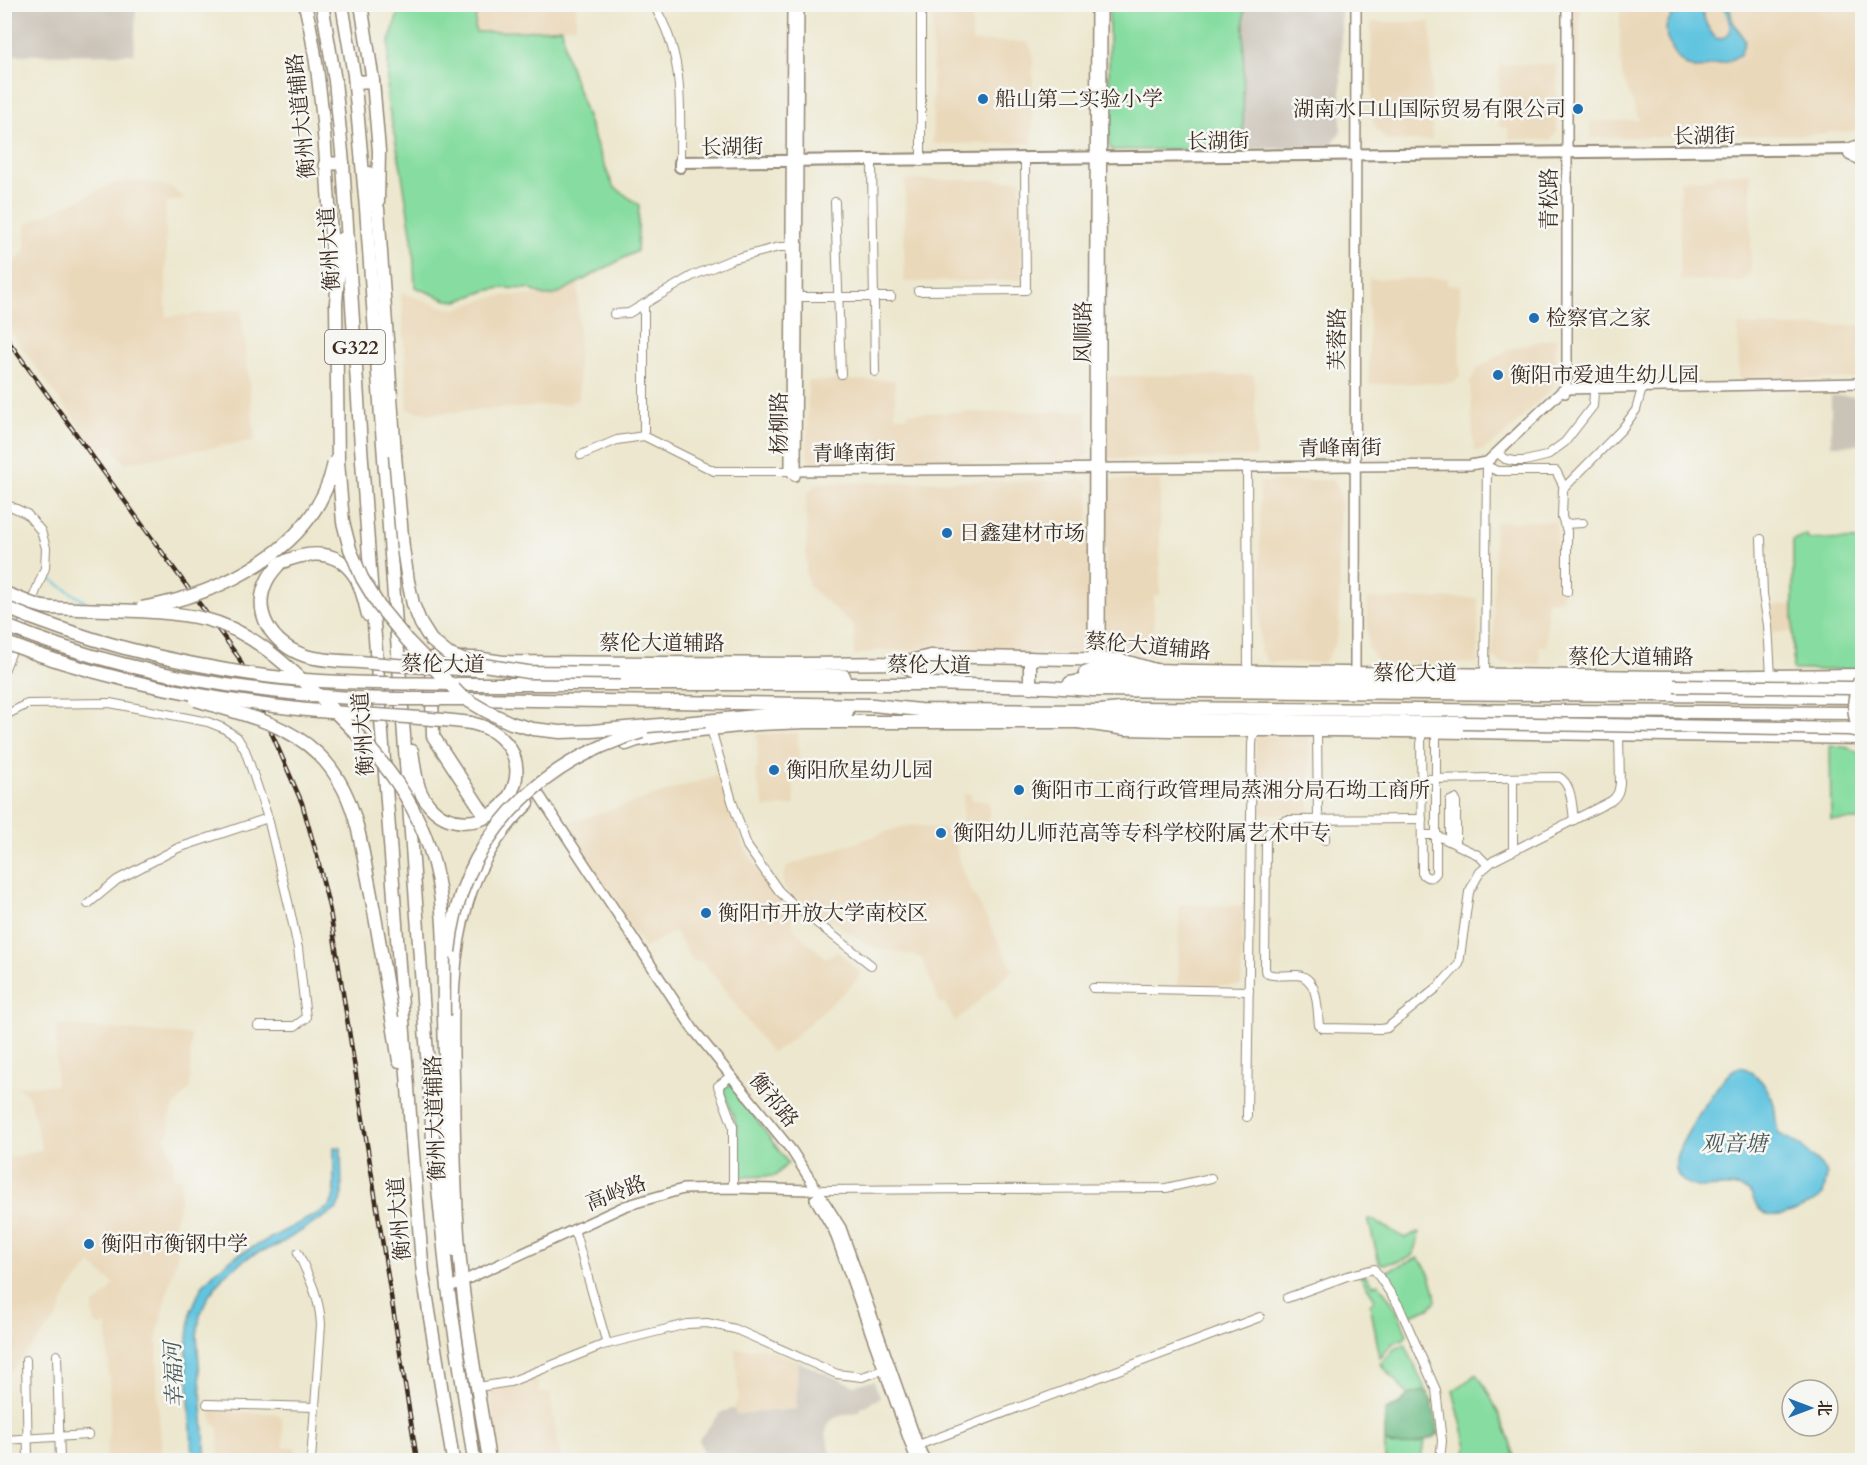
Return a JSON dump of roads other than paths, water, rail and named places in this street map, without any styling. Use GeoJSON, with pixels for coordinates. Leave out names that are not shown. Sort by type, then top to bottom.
{"type":"FeatureCollection","features":[{"type":"Feature","properties":{"kind":"main road","name":"衡州大道辅路"},"geometry":{"type":"LineString","coordinates":[[305,4],[315,56],[332,249],[351,292]]}},
{"type":"Feature","properties":{"kind":"main road","name":"衡州大道"},"geometry":{"type":"LineString","coordinates":[[322,4],[334,81],[343,163],[379,691],[423,1274],[453,1461]]}},
{"type":"Feature","properties":{"kind":"main road","name":"衡州大道"},"geometry":{"type":"LineString","coordinates":[[342,4],[355,82],[360,139],[433,1138],[448,1288],[474,1461]]}},
{"type":"Feature","properties":{"kind":"main road"},"geometry":{"type":"LineString","coordinates":[[361,4],[373,81],[379,151],[378,209],[395,455],[403,548],[413,604],[421,624],[431,639],[448,654],[471,663],[528,672]]}},
{"type":"Feature","properties":{"kind":"main road"},"geometry":{"type":"LineString","coordinates":[[355,82],[373,81]]}},
{"type":"Feature","properties":{"kind":"main road"},"geometry":{"type":"LineString","coordinates":[[360,139],[378,209]]}},
{"type":"Feature","properties":{"kind":"main road","name":"长湖街"},"geometry":{"type":"LineString","coordinates":[[680,162],[680,167],[795,163],[1859,152]]}},
{"type":"Feature","properties":{"kind":"main road","name":"长湖街"},"geometry":{"type":"LineString","coordinates":[[795,163],[872,165],[921,162],[1025,163],[1099,160]]}},
{"type":"Feature","properties":{"kind":"main road"},"geometry":{"type":"LineString","coordinates":[[325,164],[343,163]]}},
{"type":"Feature","properties":{"kind":"main road"},"geometry":{"type":"LineString","coordinates":[[345,190],[336,303],[338,432],[343,522],[350,549],[362,578],[379,606],[407,640],[462,697],[511,723],[533,729],[560,732],[708,725],[1078,722],[1111,719],[1171,725]]}},
{"type":"Feature","properties":{"kind":"main road"},"geometry":{"type":"LineString","coordinates":[[382,447],[384,303]]}},
{"type":"Feature","properties":{"kind":"main road"},"geometry":{"type":"LineString","coordinates":[[116,611],[173,602],[204,592],[235,578],[276,550],[308,521],[323,497],[332,475],[338,432]]}},
{"type":"Feature","properties":{"kind":"main road"},"geometry":{"type":"LineString","coordinates":[[376,643],[362,593],[356,578],[345,565],[331,557],[314,553],[296,556],[280,563],[268,579],[262,597],[262,612],[268,629],[279,642],[307,656],[410,667],[528,672],[816,675],[870,677],[929,684]]}},
{"type":"Feature","properties":{"kind":"main road"},"geometry":{"type":"LineString","coordinates":[[4,593],[43,607],[193,616],[228,627],[251,638],[295,673],[366,742],[402,789],[427,839],[440,895],[450,1237],[448,1288]]}},
{"type":"Feature","properties":{"kind":"main road","name":"蔡伦大道"},"geometry":{"type":"LineString","coordinates":[[4,607],[84,636],[126,648],[265,676],[329,681],[457,684],[929,684],[1092,690],[1863,697]]}},
{"type":"Feature","properties":{"kind":"main road","name":"蔡伦大道"},"geometry":{"type":"LineString","coordinates":[[4,625],[78,652],[142,669],[197,680],[293,693],[385,699],[873,705],[920,710],[1100,711],[1143,708],[1863,713]]}},
{"type":"Feature","properties":{"kind":"main road"},"geometry":{"type":"LineString","coordinates":[[4,642],[32,653],[138,682],[258,720],[297,738],[316,752],[332,770],[344,790],[360,838],[412,1142]]}},
{"type":"Feature","properties":{"kind":"main road","name":"蔡伦大道辅路"},"geometry":{"type":"LineString","coordinates":[[484,814],[433,736],[431,658],[476,658],[503,662],[633,663],[902,663],[930,656],[1096,659],[1121,660],[1155,670],[1203,676]]}},
{"type":"Feature","properties":{"kind":"main road"},"geometry":{"type":"LineString","coordinates":[[1030,658],[1030,687]]}},
{"type":"Feature","properties":{"kind":"main road"},"geometry":{"type":"LineString","coordinates":[[620,673],[633,663]]}},
{"type":"Feature","properties":{"kind":"main road"},"geometry":{"type":"LineString","coordinates":[[650,663],[660,673]]}},
{"type":"Feature","properties":{"kind":"main road"},"geometry":{"type":"LineString","coordinates":[[902,663],[929,684]]}},
{"type":"Feature","properties":{"kind":"main road"},"geometry":{"type":"LineString","coordinates":[[1047,687],[1091,671],[1155,670]]}},
{"type":"Feature","properties":{"kind":"main road"},"geometry":{"type":"LineString","coordinates":[[1047,687],[1092,680],[1203,676],[1668,683],[1860,683],[1854,696],[1854,713],[1860,732]]}},
{"type":"Feature","properties":{"kind":"main road","name":"蔡伦大道辅路"},"geometry":{"type":"LineString","coordinates":[[1668,683],[1771,676],[1860,683]]}},
{"type":"Feature","properties":{"kind":"main road"},"geometry":{"type":"LineString","coordinates":[[138,682],[200,695],[296,709],[471,723],[488,728],[501,737],[510,748],[517,773],[515,786],[500,809],[476,821],[462,822],[448,819],[437,813],[427,802],[419,789],[400,690]]}},
{"type":"Feature","properties":{"kind":"main road"},"geometry":{"type":"LineString","coordinates":[[537,794],[575,766],[637,740],[658,735],[766,715],[920,710]]}},
{"type":"Feature","properties":{"kind":"main road"},"geometry":{"type":"LineString","coordinates":[[1100,711],[1126,729]]}},
{"type":"Feature","properties":{"kind":"main road"},"geometry":{"type":"LineString","coordinates":[[1078,722],[1126,729],[1171,725],[1212,725],[1438,728],[1619,734],[1860,732]]}},
{"type":"Feature","properties":{"kind":"main road"},"geometry":{"type":"LineString","coordinates":[[1254,726],[1317,730],[1422,731],[1462,723],[1860,732]]}},
{"type":"Feature","properties":{"kind":"main road"},"geometry":{"type":"LineString","coordinates":[[444,1016],[451,936],[467,881],[490,836],[522,799],[569,762],[598,747],[646,731],[708,725]]}},
{"type":"Feature","properties":{"kind":"main road","name":"衡州大道辅路"},"geometry":{"type":"LineString","coordinates":[[489,1461],[462,1282],[453,1111],[454,966],[467,900],[496,830],[537,794]]}},
{"type":"Feature","properties":{"kind":"street"},"geometry":{"type":"LineString","coordinates":[[653,4],[666,25],[679,79],[680,162]]}},
{"type":"Feature","properties":{"kind":"street","name":"杨柳路"},"geometry":{"type":"LineString","coordinates":[[792,4],[795,163]]}},
{"type":"Feature","properties":{"kind":"street","name":"杨柳路"},"geometry":{"type":"LineString","coordinates":[[794,473],[794,247],[799,4]]}},
{"type":"Feature","properties":{"kind":"street"},"geometry":{"type":"LineString","coordinates":[[921,4],[921,162]]}},
{"type":"Feature","properties":{"kind":"street","name":"风顺路"},"geometry":{"type":"LineString","coordinates":[[1096,4],[1099,160]]}},
{"type":"Feature","properties":{"kind":"street","name":"风顺路"},"geometry":{"type":"LineString","coordinates":[[1096,659],[1102,4]]}},
{"type":"Feature","properties":{"kind":"street","name":"芙蓉路"},"geometry":{"type":"LineString","coordinates":[[1351,4],[1352,678]]}},
{"type":"Feature","properties":{"kind":"street","name":"芙蓉路"},"geometry":{"type":"LineString","coordinates":[[1353,157],[1356,4]]}},
{"type":"Feature","properties":{"kind":"street","name":"青松路"},"geometry":{"type":"LineString","coordinates":[[1565,391],[1567,374],[1567,4]]}},
{"type":"Feature","properties":{"kind":"street"},"geometry":{"type":"LineString","coordinates":[[918,291],[1026,290],[1025,163]]}},
{"type":"Feature","properties":{"kind":"street"},"geometry":{"type":"LineString","coordinates":[[872,165],[875,372]]}},
{"type":"Feature","properties":{"kind":"street"},"geometry":{"type":"LineString","coordinates":[[835,202],[841,374]]}},
{"type":"Feature","properties":{"kind":"street"},"geometry":{"type":"LineString","coordinates":[[614,314],[629,313],[692,276],[733,259],[779,247],[794,247]]}},
{"type":"Feature","properties":{"kind":"street","name":"杨柳路"},"geometry":{"type":"LineString","coordinates":[[794,247],[797,297],[794,473]]}},
{"type":"Feature","properties":{"kind":"street"},"geometry":{"type":"LineString","coordinates":[[797,297],[891,297]]}},
{"type":"Feature","properties":{"kind":"street"},"geometry":{"type":"LineString","coordinates":[[644,304],[644,436]]}},
{"type":"Feature","properties":{"kind":"street"},"geometry":{"type":"LineString","coordinates":[[1485,680],[1487,464],[1565,391],[1863,383]]}},
{"type":"Feature","properties":{"kind":"street"},"geometry":{"type":"LineString","coordinates":[[1487,464],[1565,391],[1594,393],[1863,388]]}},
{"type":"Feature","properties":{"kind":"street"},"geometry":{"type":"LineString","coordinates":[[1567,591],[1567,531],[1562,518],[1563,489],[1622,429],[1636,410],[1641,392]]}},
{"type":"Feature","properties":{"kind":"street"},"geometry":{"type":"LineString","coordinates":[[1499,454],[1505,459],[1514,461],[1546,456],[1565,442],[1593,406],[1594,393]]}},
{"type":"Feature","properties":{"kind":"street"},"geometry":{"type":"LineString","coordinates":[[581,455],[617,440],[644,436],[714,471],[794,473]]}},
{"type":"Feature","properties":{"kind":"street"},"geometry":{"type":"LineString","coordinates":[[1487,464],[1497,471],[1556,471],[1564,487]]}},
{"type":"Feature","properties":{"kind":"street","name":"青峰南街"},"geometry":{"type":"LineString","coordinates":[[794,473],[1458,469],[1487,464]]}},
{"type":"Feature","properties":{"kind":"street"},"geometry":{"type":"LineString","coordinates":[[1246,469],[1248,677]]}},
{"type":"Feature","properties":{"kind":"street"},"geometry":{"type":"LineString","coordinates":[[4,503],[27,514],[41,531],[46,548],[45,568],[4,671]]}},
{"type":"Feature","properties":{"kind":"street"},"geometry":{"type":"LineString","coordinates":[[1564,524],[1583,524]]}},
{"type":"Feature","properties":{"kind":"street"},"geometry":{"type":"LineString","coordinates":[[1761,539],[1763,594],[1768,625],[1771,676]]}},
{"type":"Feature","properties":{"kind":"street"},"geometry":{"type":"LineString","coordinates":[[4,716],[27,704],[110,704],[208,722],[237,737],[245,750],[267,818],[289,906],[298,948],[306,1018],[295,1026],[258,1026]]}},
{"type":"Feature","properties":{"kind":"street"},"geometry":{"type":"LineString","coordinates":[[708,725],[747,846],[779,891],[871,965]]}},
{"type":"Feature","properties":{"kind":"street"},"geometry":{"type":"LineString","coordinates":[[1247,1117],[1254,726]]}},
{"type":"Feature","properties":{"kind":"street"},"geometry":{"type":"LineString","coordinates":[[1422,731],[1422,873],[1429,878],[1436,873],[1438,728]]}},
{"type":"Feature","properties":{"kind":"street"},"geometry":{"type":"LineString","coordinates":[[1317,730],[1321,820],[1325,840]]}},
{"type":"Feature","properties":{"kind":"street"},"geometry":{"type":"LineString","coordinates":[[1422,819],[1287,820],[1275,824],[1269,832],[1266,839],[1265,970],[1273,976],[1297,975],[1308,978],[1314,992],[1319,1025],[1325,1029],[1387,1028],[1448,977],[1459,964],[1469,892],[1480,872],[1513,851],[1616,797],[1620,783],[1619,734]]}},
{"type":"Feature","properties":{"kind":"street"},"geometry":{"type":"LineString","coordinates":[[1422,779],[1559,777],[1568,785],[1574,820]]}},
{"type":"Feature","properties":{"kind":"street"},"geometry":{"type":"LineString","coordinates":[[1513,778],[1513,851]]}},
{"type":"Feature","properties":{"kind":"street","name":"衡祁路"},"geometry":{"type":"LineString","coordinates":[[537,794],[691,1030],[789,1154],[841,1228],[914,1446],[916,1461]]}},
{"type":"Feature","properties":{"kind":"street"},"geometry":{"type":"LineString","coordinates":[[88,904],[117,880],[178,848],[267,818]]}},
{"type":"Feature","properties":{"kind":"street"},"geometry":{"type":"LineString","coordinates":[[1422,835],[1436,835],[1478,855],[1488,865]]}},
{"type":"Feature","properties":{"kind":"street"},"geometry":{"type":"LineString","coordinates":[[1093,988],[1249,991]]}},
{"type":"Feature","properties":{"kind":"street"},"geometry":{"type":"LineString","coordinates":[[730,1077],[718,1086],[733,1126],[733,1188]]}},
{"type":"Feature","properties":{"kind":"street"},"geometry":{"type":"LineString","coordinates":[[814,1190],[1166,1188],[1211,1178]]}},
{"type":"Feature","properties":{"kind":"street","name":"高岭路"},"geometry":{"type":"LineString","coordinates":[[448,1288],[626,1206],[683,1189],[814,1190]]}},
{"type":"Feature","properties":{"kind":"street","name":"衡祁路"},"geometry":{"type":"LineString","coordinates":[[814,1190],[834,1231],[883,1370],[914,1446],[925,1461]]}},
{"type":"Feature","properties":{"kind":"street"},"geometry":{"type":"LineString","coordinates":[[574,1229],[607,1344]]}},
{"type":"Feature","properties":{"kind":"street"},"geometry":{"type":"LineString","coordinates":[[298,1253],[321,1309],[311,1461]]}},
{"type":"Feature","properties":{"kind":"street"},"geometry":{"type":"LineString","coordinates":[[1287,1298],[1347,1276],[1374,1269],[1399,1306],[1436,1390],[1442,1441],[1440,1461]]}},
{"type":"Feature","properties":{"kind":"street"},"geometry":{"type":"LineString","coordinates":[[914,1446],[1260,1317]]}},
{"type":"Feature","properties":{"kind":"street"},"geometry":{"type":"LineString","coordinates":[[478,1387],[510,1382],[607,1344],[687,1324],[707,1323],[735,1329],[837,1374],[862,1377],[883,1370]]}},
{"type":"Feature","properties":{"kind":"street"},"geometry":{"type":"LineString","coordinates":[[57,1354],[60,1461]]}},
{"type":"Feature","properties":{"kind":"street"},"geometry":{"type":"LineString","coordinates":[[26,1360],[28,1461]]}},
{"type":"Feature","properties":{"kind":"street"},"geometry":{"type":"LineString","coordinates":[[207,1404],[315,1407]]}},
{"type":"Feature","properties":{"kind":"street"},"geometry":{"type":"LineString","coordinates":[[4,1440],[88,1435]]}},
{"type":"Feature","properties":{"kind":"water"},"geometry":{"type":"Polygon","coordinates":[[[1671,5],[1705,5],[1702,11],[1704,19],[1709,30],[1717,39],[1725,37],[1730,32],[1724,5],[1729,5],[1732,20],[1745,41],[1740,55],[1727,62],[1700,69],[1685,65],[1677,57],[1667,39],[1666,27],[1671,17],[1671,5]]]}},
{"type":"Feature","properties":{"kind":"water","name":"观音塘"},"geometry":{"type":"Polygon","coordinates":[[[1740,1067],[1757,1076],[1770,1093],[1779,1134],[1800,1145],[1826,1171],[1823,1195],[1792,1212],[1766,1214],[1757,1207],[1750,1193],[1745,1189],[1730,1186],[1697,1187],[1682,1180],[1677,1173],[1678,1151],[1690,1130],[1725,1077],[1740,1067]]]}},
{"type":"Feature","properties":{"kind":"water"},"geometry":{"type":"Polygon","coordinates":[[[334,1147],[341,1148],[342,1196],[337,1209],[278,1245],[252,1255],[225,1274],[208,1297],[200,1315],[197,1336],[206,1460],[193,1460],[186,1356],[191,1311],[202,1286],[217,1270],[236,1256],[328,1208],[334,1195],[334,1147]]]}},
{"type":"Feature","properties":{"kind":"waterway","name":"幸福河"},"geometry":{"type":"LineString","coordinates":[[49,578],[87,603]]}},
{"type":"Feature","properties":{"kind":"railway"},"geometry":{"type":"LineString","coordinates":[[4,335],[239,658],[302,803],[330,911],[417,1460]]}},
{"type":"Feature","properties":{"kind":"place","name":"船山第二实验小学"},"geometry":{"type":"Point","coordinates":[983,99]}},
{"type":"Feature","properties":{"kind":"place","name":"湖南水口山国际贸易有限公司"},"geometry":{"type":"Point","coordinates":[1578,109]}},
{"type":"Feature","properties":{"kind":"place","name":"检察官之家"},"geometry":{"type":"Point","coordinates":[1534,318]}},
{"type":"Feature","properties":{"kind":"place","name":"衡阳市爱迪生幼儿园"},"geometry":{"type":"Point","coordinates":[1498,375]}},
{"type":"Feature","properties":{"kind":"place","name":"日鑫建材市场"},"geometry":{"type":"Point","coordinates":[947,533]}},
{"type":"Feature","properties":{"kind":"place","name":"衡阳欣星幼儿园"},"geometry":{"type":"Point","coordinates":[774,770]}},
{"type":"Feature","properties":{"kind":"place","name":"衡阳市工商行政管理局蒸湘分局石坳工商所"},"geometry":{"type":"Point","coordinates":[1019,790]}},
{"type":"Feature","properties":{"kind":"place","name":"衡阳幼儿师范高等专科学校附属艺术中专"},"geometry":{"type":"Point","coordinates":[941,833]}},
{"type":"Feature","properties":{"kind":"place","name":"衡阳市开放大学南校区"},"geometry":{"type":"Point","coordinates":[706,913]}},
{"type":"Feature","properties":{"kind":"place","name":"衡阳市衡钢中学"},"geometry":{"type":"Point","coordinates":[89,1244]}}]}
